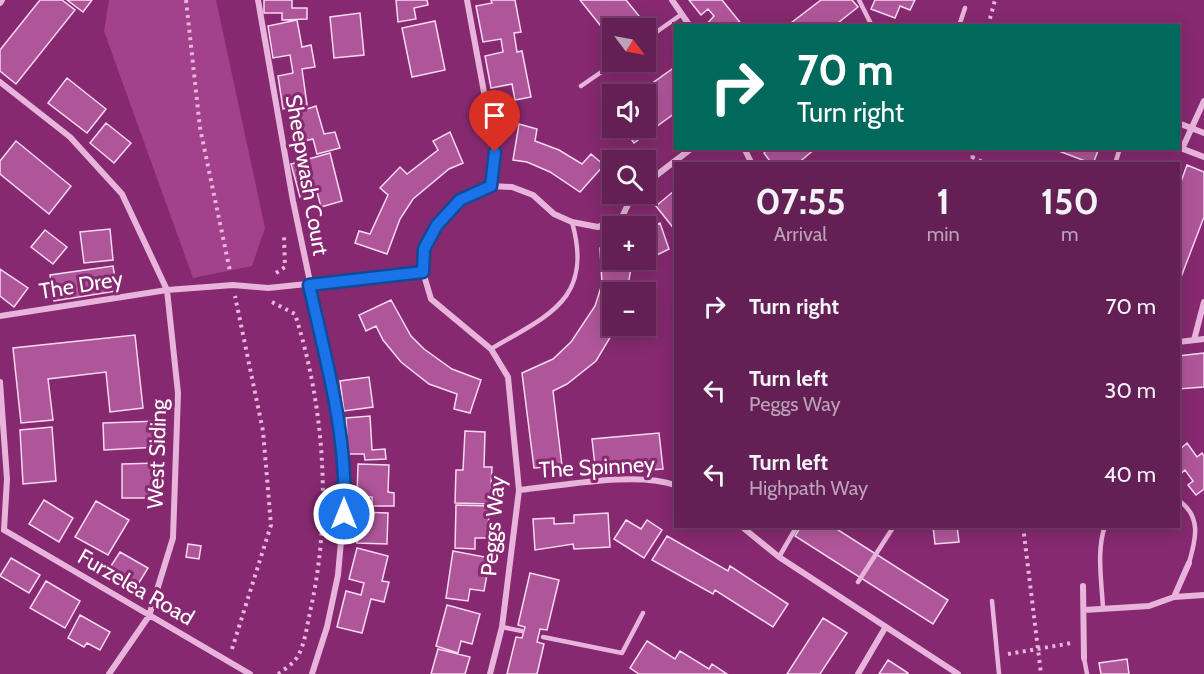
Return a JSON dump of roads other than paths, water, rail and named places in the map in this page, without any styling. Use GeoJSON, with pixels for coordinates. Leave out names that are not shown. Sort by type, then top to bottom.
{"type":"FeatureCollection","features":[{"type":"Feature","properties":{"kind":"street","name":"Sheepwash Court"},"geometry":{"type":"LineString","coordinates":[[258,0],[309,285],[335,401],[345,496],[338,575],[327,627],[312,674]]}},
{"type":"Feature","properties":{"kind":"street"},"geometry":{"type":"LineString","coordinates":[[467,0],[495,152],[491,186],[512,187],[532,195],[554,214],[572,222],[598,227],[622,217],[628,204]]}},
{"type":"Feature","properties":{"kind":"street"},"geometry":{"type":"LineString","coordinates":[[672,0],[689,24]]}},
{"type":"Feature","properties":{"kind":"street","name":"West Siding"},"geometry":{"type":"LineString","coordinates":[[0,82],[70,137],[122,194],[167,290],[178,393],[173,538],[148,615],[109,674]]}},
{"type":"Feature","properties":{"kind":"street"},"geometry":{"type":"LineString","coordinates":[[1204,101],[1180,148],[1204,157]]}},
{"type":"Feature","properties":{"kind":"street"},"geometry":{"type":"LineString","coordinates":[[1180,124],[1204,133]]}},
{"type":"Feature","properties":{"kind":"street"},"geometry":{"type":"LineString","coordinates":[[656,176],[689,150]]}},
{"type":"Feature","properties":{"kind":"street","name":"Peggs Way"},"geometry":{"type":"LineString","coordinates":[[490,674],[502,627],[519,490],[508,377],[491,349],[431,299],[423,272],[424,249],[437,225],[460,200],[491,186]]}},
{"type":"Feature","properties":{"kind":"street","name":"The Drey"},"geometry":{"type":"LineString","coordinates":[[0,316],[167,290],[233,285],[268,288],[423,272]]}},
{"type":"Feature","properties":{"kind":"street"},"geometry":{"type":"LineString","coordinates":[[1194,340],[1204,302]]}},
{"type":"Feature","properties":{"kind":"street"},"geometry":{"type":"LineString","coordinates":[[1180,342],[1204,339]]}},
{"type":"Feature","properties":{"kind":"street"},"geometry":{"type":"LineString","coordinates":[[0,382],[3,460],[2,531]]}},
{"type":"Feature","properties":{"kind":"street","name":"The Spinney"},"geometry":{"type":"LineString","coordinates":[[519,490],[607,481],[662,481],[674,485]]}},
{"type":"Feature","properties":{"kind":"street"},"geometry":{"type":"LineString","coordinates":[[743,528],[779,557],[958,674]]}},
{"type":"Feature","properties":{"kind":"street","name":"Furzelea Road"},"geometry":{"type":"LineString","coordinates":[[2,531],[250,674]]}},
{"type":"Feature","properties":{"kind":"street"},"geometry":{"type":"LineString","coordinates":[[1174,597],[1189,563]]}},
{"type":"Feature","properties":{"kind":"street"},"geometry":{"type":"LineString","coordinates":[[1083,586],[1084,658]]}},
{"type":"Feature","properties":{"kind":"street"},"geometry":{"type":"LineString","coordinates":[[1084,610],[1149,606],[1174,597],[1204,595]]}},
{"type":"Feature","properties":{"kind":"street"},"geometry":{"type":"LineString","coordinates":[[858,674],[885,628]]}},
{"type":"Feature","properties":{"kind":"lane"},"geometry":{"type":"LineString","coordinates":[[859,0],[871,24]]}},
{"type":"Feature","properties":{"kind":"lane"},"geometry":{"type":"LineString","coordinates":[[960,24],[965,8]]}},
{"type":"Feature","properties":{"kind":"lane"},"geometry":{"type":"LineString","coordinates":[[656,32],[682,14]]}},
{"type":"Feature","properties":{"kind":"lane"},"geometry":{"type":"LineString","coordinates":[[581,86],[602,72]]}},
{"type":"Feature","properties":{"kind":"lane"},"geometry":{"type":"LineString","coordinates":[[491,349],[546,317],[568,295],[579,259],[572,222]]}},
{"type":"Feature","properties":{"kind":"lane"},"geometry":{"type":"LineString","coordinates":[[1180,502],[1186,506],[1197,526],[1189,563]]}},
{"type":"Feature","properties":{"kind":"lane"},"geometry":{"type":"LineString","coordinates":[[779,557],[796,528]]}},
{"type":"Feature","properties":{"kind":"lane"},"geometry":{"type":"LineString","coordinates":[[858,582],[893,528]]}},
{"type":"Feature","properties":{"kind":"lane"},"geometry":{"type":"LineString","coordinates":[[1103,609],[1101,563],[1104,528]]}},
{"type":"Feature","properties":{"kind":"lane"},"geometry":{"type":"LineString","coordinates":[[992,601],[999,674]]}},
{"type":"Feature","properties":{"kind":"lane"},"geometry":{"type":"LineString","coordinates":[[543,637],[622,652],[643,613]]}},
{"type":"Feature","properties":{"kind":"lane"},"geometry":{"type":"LineString","coordinates":[[502,627],[522,631]]}},
{"type":"Feature","properties":{"kind":"lane"},"geometry":{"type":"LineString","coordinates":[[1084,658],[1087,674]]}}]}
